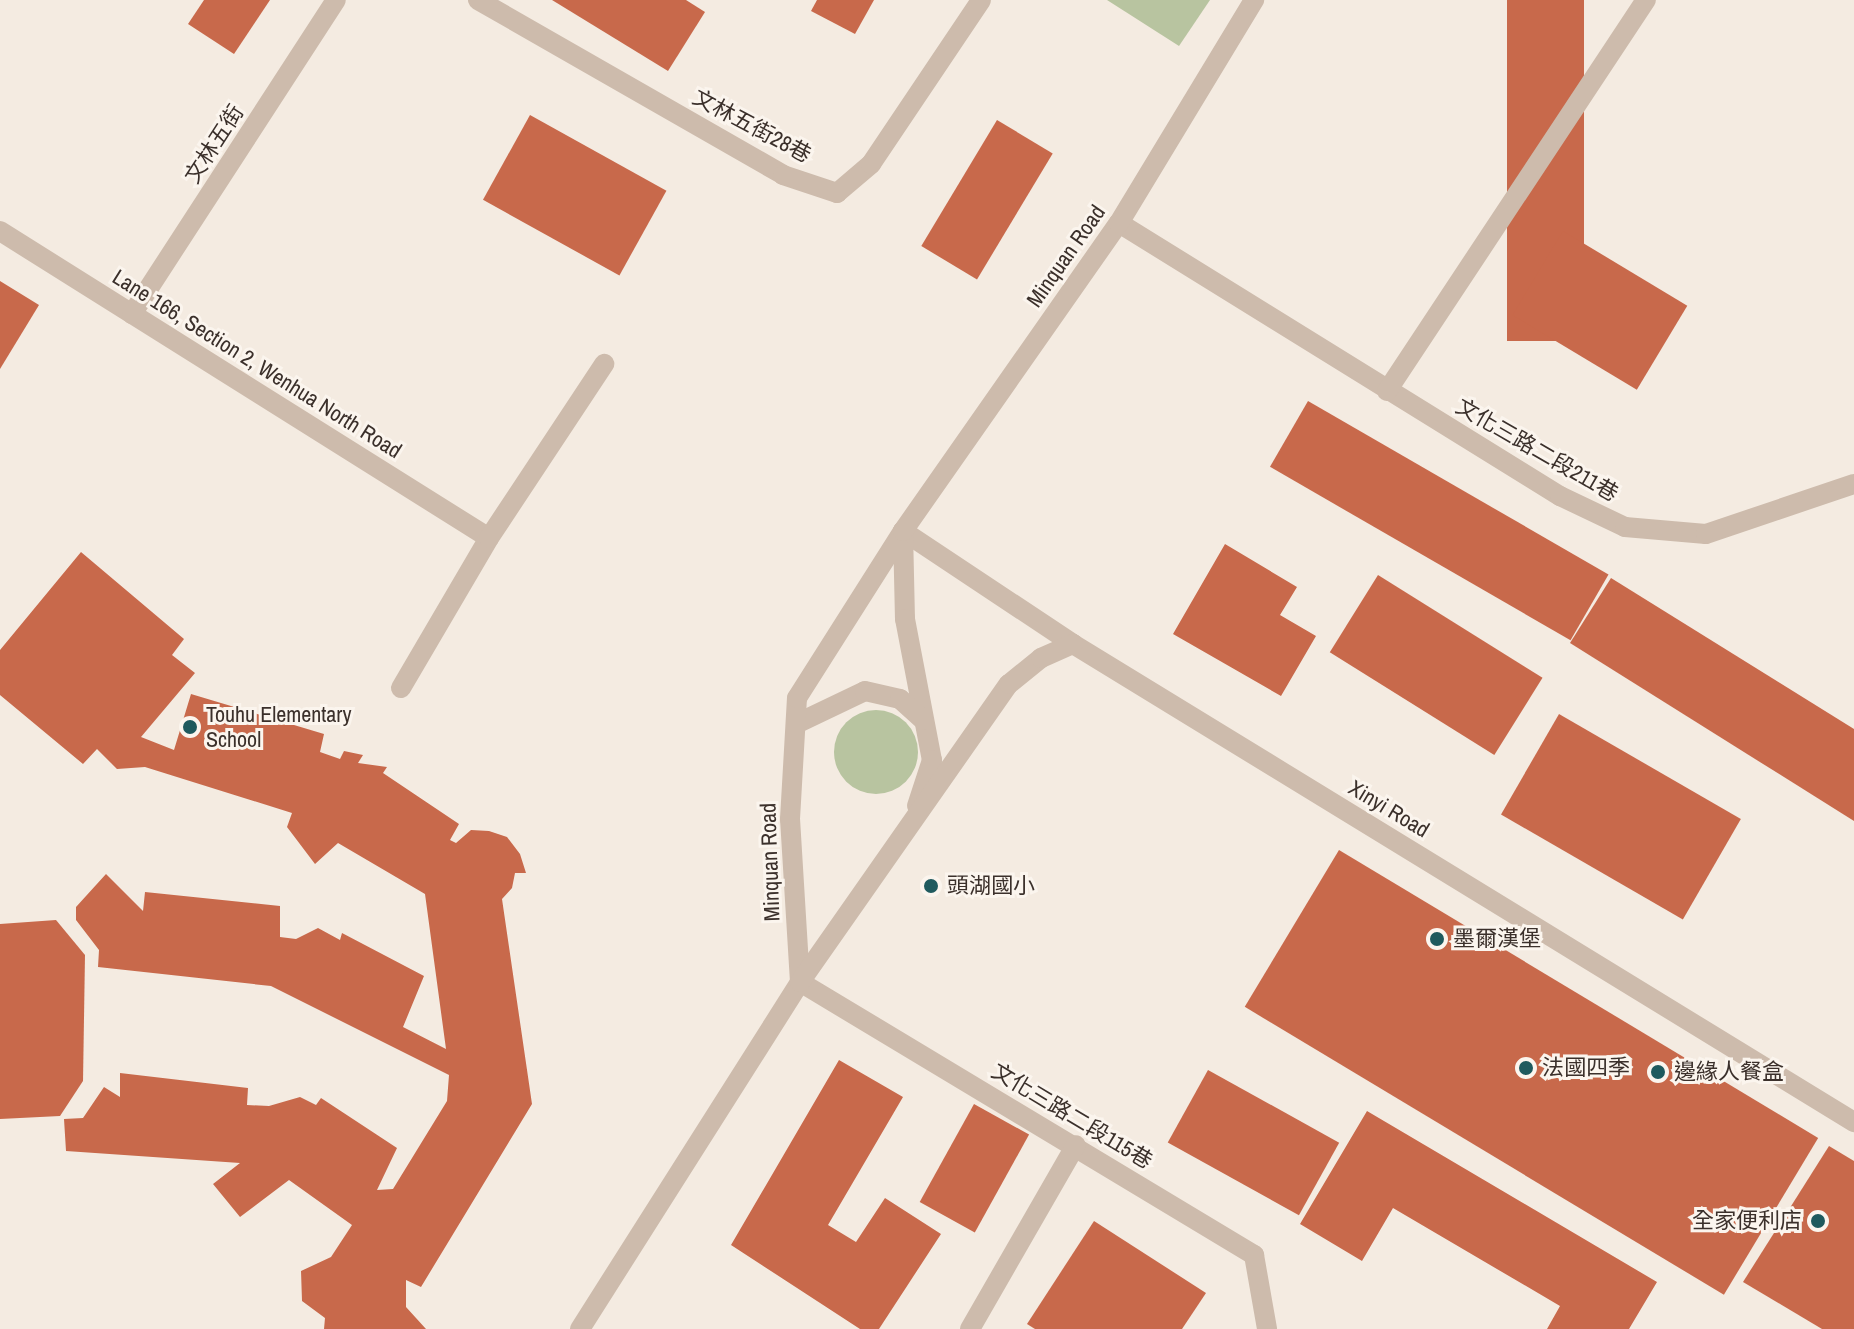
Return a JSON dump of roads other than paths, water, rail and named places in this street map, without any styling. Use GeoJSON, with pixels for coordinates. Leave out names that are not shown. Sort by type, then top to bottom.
{"type":"FeatureCollection","features":[{"type":"Feature","properties":{"kind":"street","name":"文林五街"},"geometry":{"type":"LineString","coordinates":[[132,314],[336,0]]}},
{"type":"Feature","properties":{"kind":"street","name":"文林五街28巷"},"geometry":{"type":"LineString","coordinates":[[478,0],[783,175],[837,193],[871,164],[981,0]]}},
{"type":"Feature","properties":{"kind":"street","name":"Minquan Road"},"geometry":{"type":"LineString","coordinates":[[800,982],[790,819],[797,698],[903,531],[1119,223],[1254,0]]}},
{"type":"Feature","properties":{"kind":"street"},"geometry":{"type":"LineString","coordinates":[[1387,391],[1646,0]]}},
{"type":"Feature","properties":{"kind":"street","name":"文化三路二段211巷"},"geometry":{"type":"LineString","coordinates":[[1119,223],[1560,496],[1625,527],[1706,534],[1854,484]]}},
{"type":"Feature","properties":{"kind":"street","name":"Lane 166, Section 2, Wenhua North Road"},"geometry":{"type":"LineString","coordinates":[[0,231],[489,538]]}},
{"type":"Feature","properties":{"kind":"street"},"geometry":{"type":"LineString","coordinates":[[401,688],[489,538],[604,364]]}},
{"type":"Feature","properties":{"kind":"street"},"geometry":{"type":"LineString","coordinates":[[903,531],[905,619],[932,760],[911,826]]}},
{"type":"Feature","properties":{"kind":"street","name":"Xinyi Road"},"geometry":{"type":"LineString","coordinates":[[903,531],[1073,644],[1854,1122]]}},
{"type":"Feature","properties":{"kind":"street"},"geometry":{"type":"LineString","coordinates":[[580,1329],[800,982],[1009,684],[1041,658],[1073,644]]}},
{"type":"Feature","properties":{"kind":"street"},"geometry":{"type":"LineString","coordinates":[[796,724],[865,691],[900,699],[923,720]]}},
{"type":"Feature","properties":{"kind":"street","name":"文化三路二段115巷"},"geometry":{"type":"LineString","coordinates":[[800,982],[1076,1145],[1254,1255],[1267,1329]]}},
{"type":"Feature","properties":{"kind":"street"},"geometry":{"type":"LineString","coordinates":[[970,1329],[1076,1145]]}},
{"type":"Feature","properties":{"kind":"place","name":"Touhu Elementary School"},"geometry":{"type":"Point","coordinates":[190,727]}},
{"type":"Feature","properties":{"kind":"place","name":"頭湖國小"},"geometry":{"type":"Point","coordinates":[931,886]}},
{"type":"Feature","properties":{"kind":"place","name":"墨爾漢堡"},"geometry":{"type":"Point","coordinates":[1437,939]}},
{"type":"Feature","properties":{"kind":"place","name":"法國四季"},"geometry":{"type":"Point","coordinates":[1526,1068]}},
{"type":"Feature","properties":{"kind":"place","name":"邊緣人餐盒"},"geometry":{"type":"Point","coordinates":[1658,1072]}},
{"type":"Feature","properties":{"kind":"place","name":"全家便利店"},"geometry":{"type":"Point","coordinates":[1818,1221]}}]}
